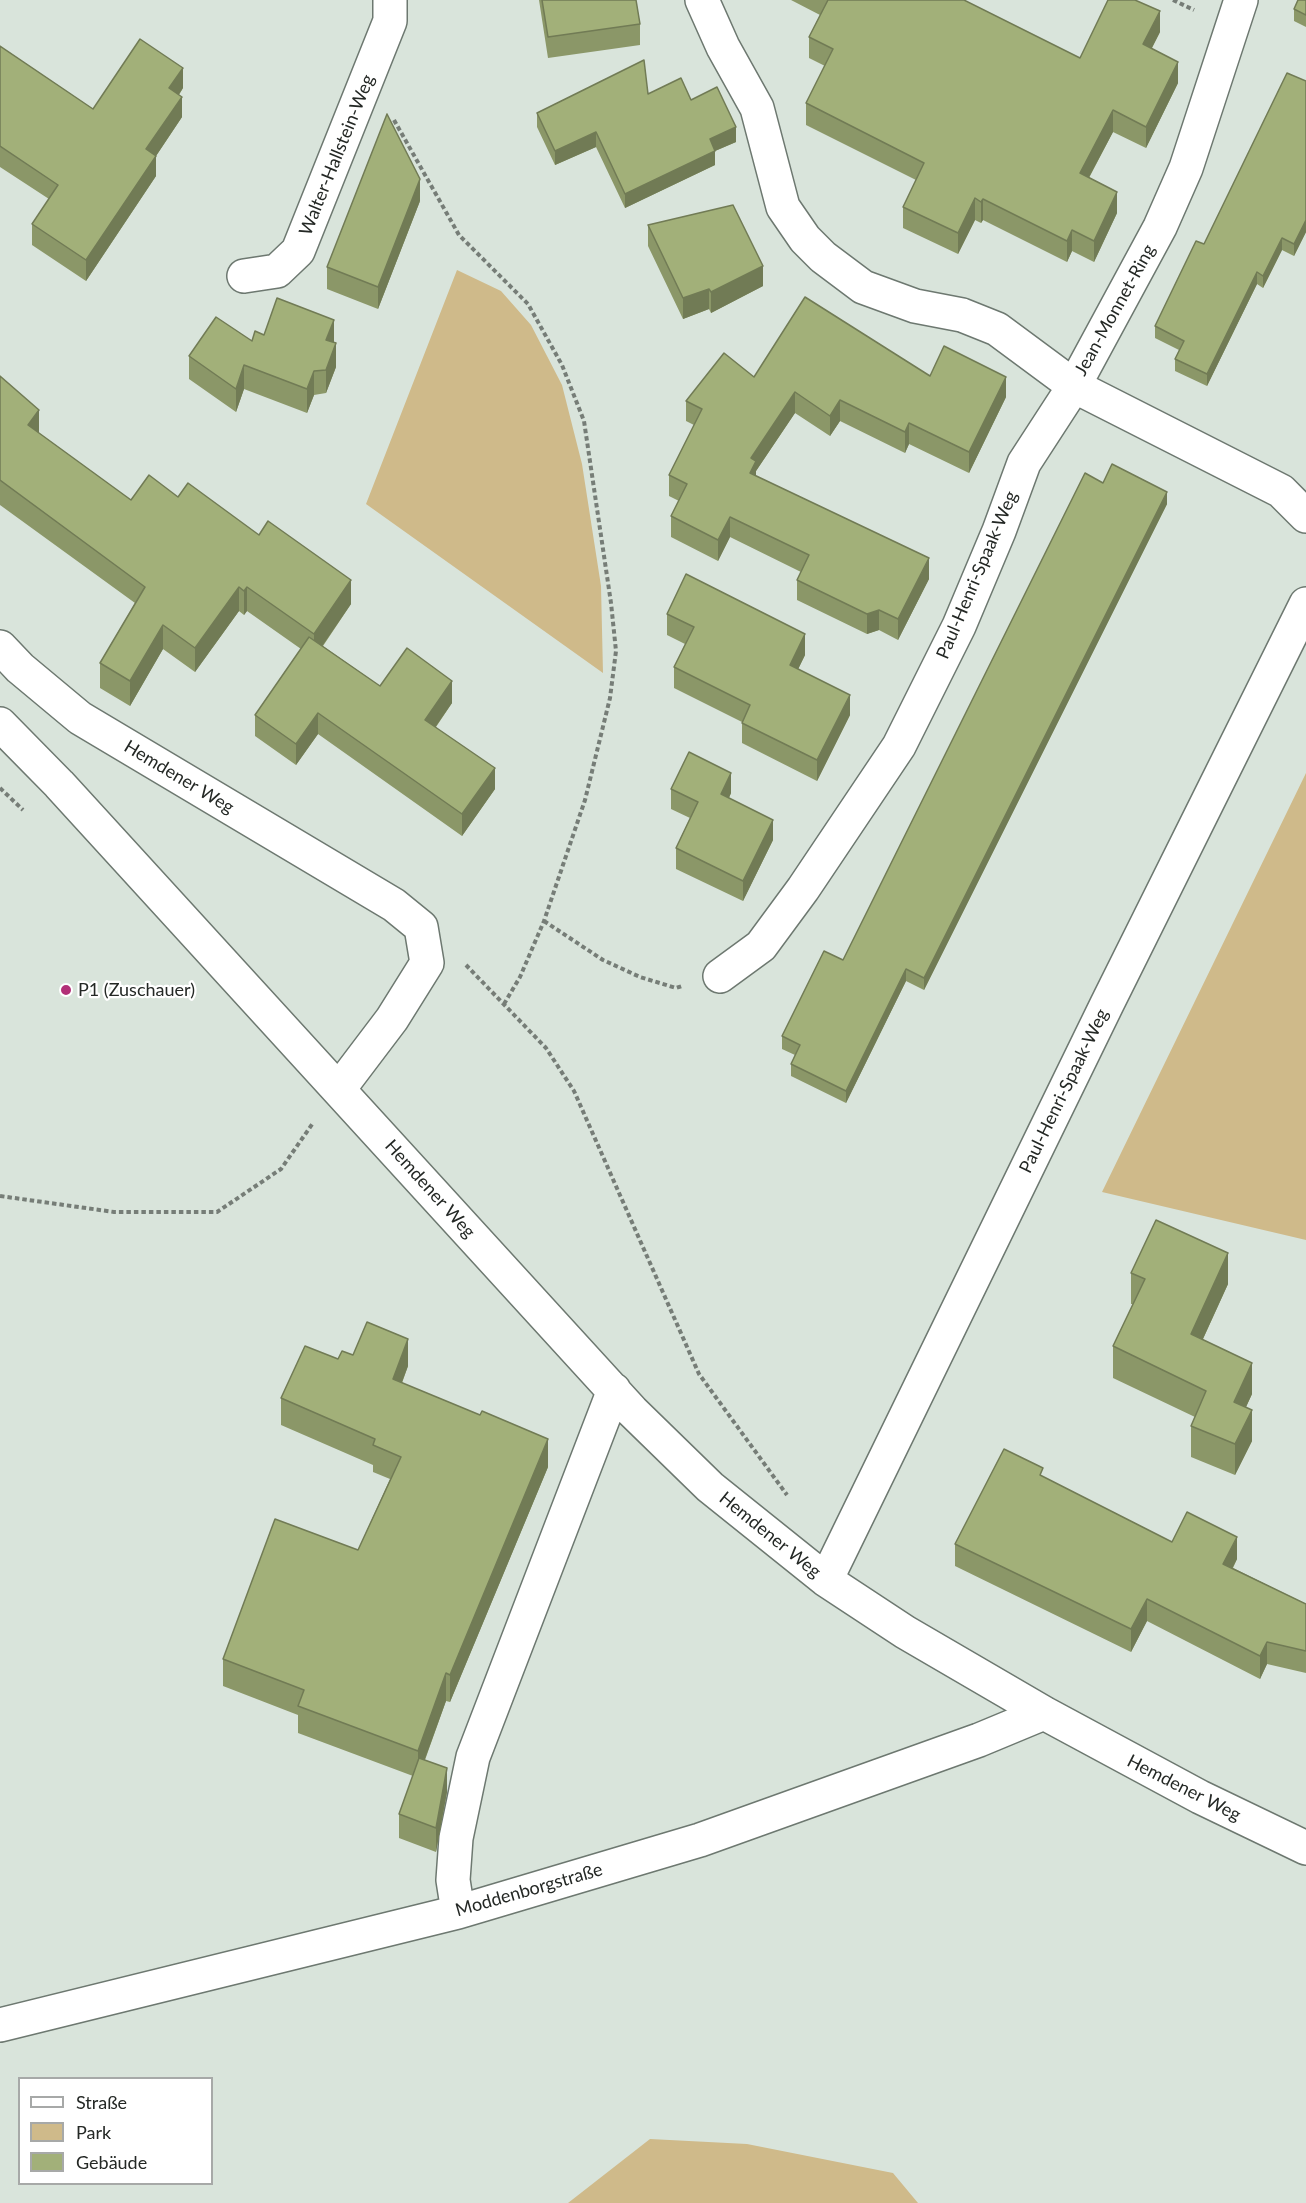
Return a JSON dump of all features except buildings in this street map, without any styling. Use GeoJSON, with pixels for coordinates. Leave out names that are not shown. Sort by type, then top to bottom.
{"type":"FeatureCollection","features":[{"type":"Feature","properties":{"kind":"street","name":"Walter-Hallstein-Weg"},"geometry":{"type":"LineString","coordinates":[[244,276],[277,271],[298,251],[390,21],[390,0]]}},
{"type":"Feature","properties":{"kind":"street","name":"Jean-Monnet-Ring"},"geometry":{"type":"LineString","coordinates":[[702,0],[723,47],[757,108],[783,207],[805,239],[823,257],[863,287],[915,306],[962,315],[997,329],[1074,386],[1160,227],[1186,168],[1241,0]]}},
{"type":"Feature","properties":{"kind":"street"},"geometry":{"type":"LineString","coordinates":[[1074,386],[1281,491],[1306,516]]}},
{"type":"Feature","properties":{"kind":"street","name":"Paul-Henri-Spaak-Weg"},"geometry":{"type":"LineString","coordinates":[[720,976],[761,946],[803,889],[898,746],[959,626],[999,531],[1024,463],[1074,386]]}},
{"type":"Feature","properties":{"kind":"street","name":"Paul-Henri-Spaak-Weg"},"geometry":{"type":"LineString","coordinates":[[826,1580],[1107,1004],[1306,604]]}},
{"type":"Feature","properties":{"kind":"street","name":"Hemdener Weg"},"geometry":{"type":"LineString","coordinates":[[0,647],[20,668],[80,717],[394,905],[421,927]]}},
{"type":"Feature","properties":{"kind":"street","name":"Hemdener Weg"},"geometry":{"type":"LineString","coordinates":[[0,724],[67,793],[614,1390],[710,1487],[826,1580],[905,1632],[1044,1713],[1200,1797],[1306,1848]]}},
{"type":"Feature","properties":{"kind":"street"},"geometry":{"type":"LineString","coordinates":[[339,1089],[392,1019],[427,963],[421,927]]}},
{"type":"Feature","properties":{"kind":"street"},"geometry":{"type":"LineString","coordinates":[[458,1912],[453,1880],[456,1838],[473,1757],[614,1390]]}},
{"type":"Feature","properties":{"kind":"street","name":"Moddenborgstraße"},"geometry":{"type":"LineString","coordinates":[[0,2025],[458,1912],[700,1840],[979,1740],[1044,1713]]}},
{"type":"Feature","properties":{"kind":"path"},"geometry":{"type":"LineString","coordinates":[[369,75],[459,235],[528,304],[562,365],[584,421],[616,651],[610,698],[585,800],[544,921],[520,977],[504,1004]]}},
{"type":"Feature","properties":{"kind":"path"},"geometry":{"type":"LineString","coordinates":[[544,921],[603,960],[640,977],[676,988],[720,976]]}},
{"type":"Feature","properties":{"kind":"path"},"geometry":{"type":"LineString","coordinates":[[421,927],[450,948],[546,1048],[574,1091],[699,1374],[788,1495],[792,1506]]}},
{"type":"Feature","properties":{"kind":"path"},"geometry":{"type":"LineString","coordinates":[[0,1196],[114,1212],[217,1212],[281,1169],[339,1089]]}},
{"type":"Feature","properties":{"kind":"green space"},"geometry":{"type":"Polygon","coordinates":[[[457,270],[501,291],[531,325],[562,385],[582,464],[601,586],[603,673],[366,504],[457,270]]]}},
{"type":"Feature","properties":{"kind":"green space"},"geometry":{"type":"Polygon","coordinates":[[[1306,773],[1306,1240],[1102,1192],[1306,773]]]}},
{"type":"Feature","properties":{"kind":"green space"},"geometry":{"type":"Polygon","coordinates":[[[650,2139],[747,2144],[893,2173],[918,2203],[568,2203],[650,2139]]]}},
{"type":"Feature","properties":{"kind":"place","name":"P1 (Zuschauer)"},"geometry":{"type":"Point","coordinates":[66,990]}}]}
